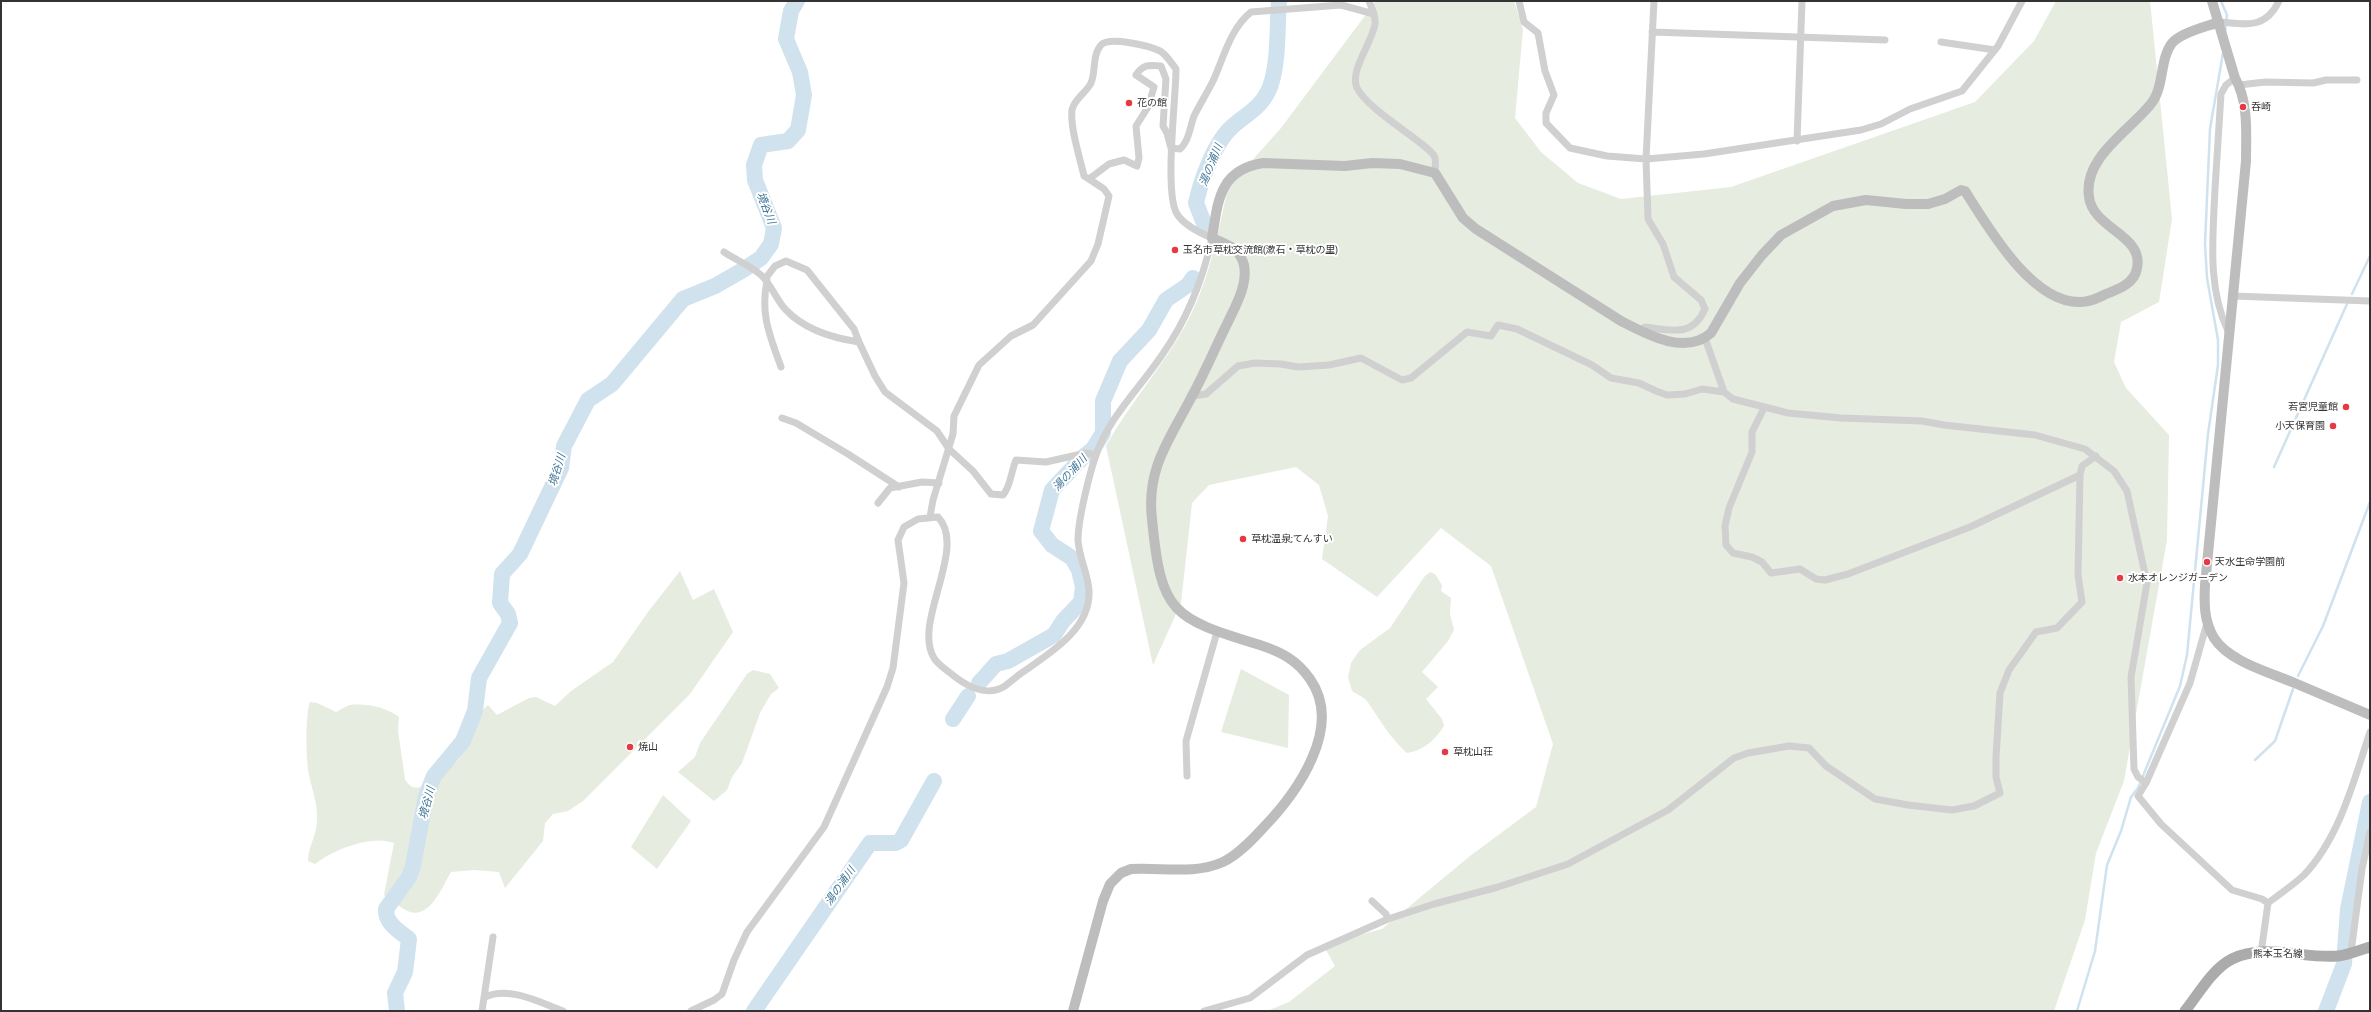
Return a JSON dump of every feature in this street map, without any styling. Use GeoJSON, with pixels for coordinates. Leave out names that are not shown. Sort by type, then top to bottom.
{"type":"FeatureCollection","features":[{"type":"Feature","properties":{"kind":"main road","name":"熊本玉名線"},"geometry":{"type":"LineString","coordinates":[[2185,1011],[2214,975],[2231,960],[2244,955],[2261,953],[2339,956],[2370,947]]}},
{"type":"Feature","properties":{"kind":"street"},"geometry":{"type":"LineString","coordinates":[[1369,1],[1374,14],[1374,25],[1369,44],[1356,71],[1356,86],[1364,100],[1382,116],[1429,148],[1435,157],[1435,173],[1463,218],[1476,229],[1640,331],[1668,341],[1683,343],[1705,338],[1718,322],[1740,283],[1762,254],[1781,236],[1833,206],[1851,201],[1866,200],[1906,204],[1928,204],[1945,199],[1961,190],[1965,191],[2022,272],[2040,287],[2058,297],[2079,302],[2092,300],[2131,281],[2137,269],[2138,256],[2130,242],[2102,221],[2092,208],[2089,196],[2092,169],[2101,156],[2151,104],[2158,92],[2172,44],[2179,38],[2220,25],[2232,23],[2252,24],[2264,20],[2273,13],[2279,1]]}},
{"type":"Feature","properties":{"kind":"street"},"geometry":{"type":"LineString","coordinates":[[1519,1],[1524,22],[1538,34],[1545,71],[1554,95],[1546,113],[1546,123],[1570,148],[1607,156],[1646,159],[1704,154],[1861,130],[1881,124],[1910,109],[1962,91],[1995,50],[2022,1]]}},
{"type":"Feature","properties":{"kind":"street"},"geometry":{"type":"LineString","coordinates":[[1640,331],[1645,327],[1678,331],[1692,327],[1700,319],[1705,309],[1701,300],[1674,277],[1663,244],[1648,219],[1646,159],[1654,1]]}},
{"type":"Feature","properties":{"kind":"street"},"geometry":{"type":"LineString","coordinates":[[1797,140],[1802,1]]}},
{"type":"Feature","properties":{"kind":"street"},"geometry":{"type":"LineString","coordinates":[[2212,1],[2237,81],[2246,126],[2246,161],[2233,296],[2228,331],[2205,585],[2207,623],[2190,683],[2142,781],[2138,796],[2161,824],[2232,890],[2262,899],[2268,903]]}},
{"type":"Feature","properties":{"kind":"street"},"geometry":{"type":"LineString","coordinates":[[1171,148],[1180,149],[1184,145],[1195,116],[1213,80],[1230,40],[1242,19],[1252,12],[1341,4],[1374,14]]}},
{"type":"Feature","properties":{"kind":"street"},"geometry":{"type":"LineString","coordinates":[[1652,32],[1885,40]]}},
{"type":"Feature","properties":{"kind":"street"},"geometry":{"type":"LineString","coordinates":[[930,517],[933,500],[949,449],[954,416],[979,365],[1011,336],[1033,325],[1091,261],[1098,244],[1109,196],[1104,189],[1084,176],[1072,123],[1072,111],[1074,103],[1091,82],[1096,56],[1101,45],[1108,41],[1132,43],[1160,51],[1176,69],[1171,148],[1172,191],[1176,214],[1195,230],[1235,248],[1242,260],[1245,275],[1234,308],[1192,396],[1172,430],[1155,467],[1151,500],[1152,526],[1159,570],[1167,597],[1174,607],[1189,620],[1217,632],[1282,654],[1298,663],[1312,681],[1319,699],[1321,718],[1311,762],[1298,786],[1273,818],[1239,851],[1223,862],[1202,869],[1131,868],[1121,873],[1110,884],[1101,908],[1073,1011]]}},
{"type":"Feature","properties":{"kind":"street"},"geometry":{"type":"LineString","coordinates":[[1941,42],[1995,50]]}},
{"type":"Feature","properties":{"kind":"street"},"geometry":{"type":"LineString","coordinates":[[1089,179],[1109,164],[1124,160],[1137,166],[1139,158],[1136,126],[1148,107],[1154,87],[1136,75],[1141,68],[1148,64],[1161,66],[1166,79],[1163,126],[1167,133],[1171,148]]}},
{"type":"Feature","properties":{"kind":"street"},"geometry":{"type":"LineString","coordinates":[[2228,331],[2220,315],[2213,276],[2213,237],[2221,94],[2226,85],[2237,81],[2313,83],[2326,80],[2357,80]]}},
{"type":"Feature","properties":{"kind":"street"},"geometry":{"type":"LineString","coordinates":[[691,1011],[714,1000],[722,994],[734,960],[747,932],[824,827],[887,687],[893,668],[904,583],[898,540],[904,527],[918,519],[930,517],[938,517],[944,523],[948,551],[930,621],[930,642],[934,658],[955,677],[972,688],[985,691],[1004,687],[1067,638],[1078,626],[1086,609],[1090,593],[1078,538],[1091,454],[1111,423],[1163,354],[1186,314],[1206,264],[1222,189],[1228,180],[1250,165],[1263,163],[1345,166],[1372,163],[1400,164],[1435,173]]}},
{"type":"Feature","properties":{"kind":"street"},"geometry":{"type":"LineString","coordinates":[[724,252],[766,280],[785,310],[805,325],[840,339],[858,342]]}},
{"type":"Feature","properties":{"kind":"street"},"geometry":{"type":"LineString","coordinates":[[781,367],[765,322],[763,309],[766,280],[775,266],[786,261],[807,270],[854,329],[858,342],[885,392],[937,431],[949,449],[973,471],[991,494],[1004,495],[1008,490],[1012,470],[1016,460],[1046,462],[1091,454]]}},
{"type":"Feature","properties":{"kind":"street"},"geometry":{"type":"LineString","coordinates":[[2233,296],[2370,301]]}},
{"type":"Feature","properties":{"kind":"street"},"geometry":{"type":"LineString","coordinates":[[1192,396],[1206,394],[1238,366],[1255,363],[1281,364],[1298,367],[1329,365],[1361,358],[1402,380],[1411,378],[1467,332],[1492,336],[1498,324],[1517,329],[1592,365],[1611,378],[1639,383],[1667,395],[1702,390],[1724,392],[1734,399],[1788,413],[1841,418],[1922,421],[1944,425],[2035,435],[2085,449],[2114,471],[2127,491],[2147,584],[2131,677],[2134,769],[2142,781]]}},
{"type":"Feature","properties":{"kind":"street"},"geometry":{"type":"LineString","coordinates":[[1705,338],[1724,392]]}},
{"type":"Feature","properties":{"kind":"street"},"geometry":{"type":"LineString","coordinates":[[1764,408],[1752,432],[1752,452],[1731,501],[1725,526],[1726,545],[1733,553],[1757,560],[1770,573],[1800,570],[1816,579],[1825,580],[1848,574],[1970,527],[2080,475]]}},
{"type":"Feature","properties":{"kind":"street"},"geometry":{"type":"LineString","coordinates":[[782,418],[796,423],[899,486]]}},
{"type":"Feature","properties":{"kind":"street"},"geometry":{"type":"LineString","coordinates":[[1204,1011],[1250,998],[1307,956],[1388,919],[1434,904],[1498,887],[1568,864],[1668,810],[1734,758],[1748,753],[1789,746],[1809,748],[1826,766],[1875,799],[1908,805],[1952,810],[1974,806],[2000,793],[1996,777],[1996,757],[2000,693],[2008,670],[2036,632],[2057,628],[2082,602],[2078,575],[2080,475],[2082,466],[2096,456]]}},
{"type":"Feature","properties":{"kind":"street"},"geometry":{"type":"LineString","coordinates":[[878,503],[890,488],[922,482],[939,483]]}},
{"type":"Feature","properties":{"kind":"street"},"geometry":{"type":"LineString","coordinates":[[2207,623],[2215,640],[2228,652],[2247,663],[2370,715]]}},
{"type":"Feature","properties":{"kind":"street"},"geometry":{"type":"LineString","coordinates":[[1187,776],[1186,741],[1217,632]]}},
{"type":"Feature","properties":{"kind":"street"},"geometry":{"type":"LineString","coordinates":[[2261,953],[2268,903],[2302,876],[2326,843],[2344,809],[2370,732]]}},
{"type":"Feature","properties":{"kind":"street"},"geometry":{"type":"LineString","coordinates":[[2351,952],[2362,869],[2370,832]]}},
{"type":"Feature","properties":{"kind":"street"},"geometry":{"type":"LineString","coordinates":[[1372,901],[1386,914],[1388,919]]}},
{"type":"Feature","properties":{"kind":"street"},"geometry":{"type":"LineString","coordinates":[[482,1011],[493,937]]}},
{"type":"Feature","properties":{"kind":"street"},"geometry":{"type":"LineString","coordinates":[[485,997],[493,994],[520,995],[564,1011]]}},
{"type":"Feature","properties":{"kind":"shaded area"},"geometry":{"type":"Polygon","coordinates":[[[1376,1],[1514,1],[1523,29],[1515,118],[1541,152],[1578,183],[1621,199],[1731,187],[1975,102],[2034,41],[2056,1],[2150,1],[2172,219],[2159,302],[2121,322],[2114,362],[2126,388],[2169,435],[2167,540],[2124,781],[2096,853],[2085,920],[2054,1011],[1267,1011],[1289,1002],[1335,966],[1326,950],[1360,935],[1382,929],[1470,856],[1536,807],[1553,744],[1491,566],[1441,528],[1377,597],[1322,559],[1328,516],[1319,485],[1296,467],[1209,485],[1192,503],[1181,603],[1153,665],[1106,446],[1125,415],[1166,357],[1193,310],[1206,278],[1227,192],[1231,184],[1281,128],[1376,1]]]}},
{"type":"Feature","properties":{"kind":"shaded area"},"geometry":{"type":"Polygon","coordinates":[[[680,571],[693,600],[714,589],[733,632],[690,694],[583,801],[568,811],[553,814],[545,823],[543,841],[505,888],[499,872],[474,870],[451,872],[435,899],[424,910],[417,913],[407,911],[384,895],[394,843],[385,841],[364,842],[342,849],[315,864],[308,861],[309,851],[317,825],[316,803],[307,760],[307,717],[310,702],[317,703],[336,712],[350,705],[369,705],[382,708],[399,717],[398,731],[405,779],[409,785],[414,787],[419,788],[425,786],[436,779],[459,759],[474,723],[488,705],[497,715],[529,698],[536,697],[555,706],[571,691],[613,662],[648,612],[680,571]]]}},
{"type":"Feature","properties":{"kind":"shaded area"},"geometry":{"type":"Polygon","coordinates":[[[1430,572],[1435,574],[1442,585],[1441,591],[1451,598],[1450,614],[1454,630],[1448,641],[1422,672],[1438,687],[1426,699],[1442,719],[1444,726],[1424,747],[1407,753],[1390,735],[1367,701],[1352,691],[1348,677],[1351,663],[1360,650],[1390,628],[1424,577],[1430,572]]]}},
{"type":"Feature","properties":{"kind":"shaded area"},"geometry":{"type":"Polygon","coordinates":[[[1241,669],[1289,695],[1288,748],[1221,732],[1241,669]]]}},
{"type":"Feature","properties":{"kind":"shaded area"},"geometry":{"type":"Polygon","coordinates":[[[753,670],[770,674],[779,688],[771,694],[760,713],[742,763],[732,777],[727,790],[714,801],[678,772],[695,757],[700,743],[747,674],[753,670]]]}},
{"type":"Feature","properties":{"kind":"shaded area"},"geometry":{"type":"Polygon","coordinates":[[[663,795],[691,821],[657,869],[631,847],[663,795]]]}},
{"type":"Feature","properties":{"kind":"waterway","name":"境谷川"},"geometry":{"type":"LineString","coordinates":[[397,1011],[395,993],[405,972],[409,939],[390,923],[386,914],[386,909],[409,877],[413,866],[426,796],[434,776],[463,741],[475,711],[479,678],[510,623],[508,614],[500,603],[502,574],[520,554],[561,468],[564,446],[588,400],[612,384],[683,299],[715,286],[743,270],[761,258],[771,244],[774,228],[755,180],[754,165],[761,145],[788,141],[798,130],[804,95],[800,72],[786,39],[791,11],[797,1]]}},
{"type":"Feature","properties":{"kind":"waterway","name":"湯の浦川"},"geometry":{"type":"LineString","coordinates":[[1205,226],[1196,203],[1201,183],[1215,151],[1226,133],[1259,105],[1270,87],[1275,67],[1279,1]]}},
{"type":"Feature","properties":{"kind":"waterway"},"geometry":{"type":"LineString","coordinates":[[2221,1],[2227,15],[2225,32]]}},
{"type":"Feature","properties":{"kind":"waterway"},"geometry":{"type":"LineString","coordinates":[[2077,1011],[2095,951],[2107,865],[2121,831],[2131,797],[2138,788],[2180,686],[2187,655],[2208,434],[2218,365],[2218,340],[2207,278],[2205,244],[2210,129],[2223,53]]}},
{"type":"Feature","properties":{"kind":"waterway"},"geometry":{"type":"LineString","coordinates":[[2352,294],[2370,256]]}},
{"type":"Feature","properties":{"kind":"waterway","name":"湯の浦川"},"geometry":{"type":"LineString","coordinates":[[979,683],[996,664],[1008,661],[1054,635],[1063,621],[1081,602],[1083,587],[1079,570],[1072,558],[1052,545],[1041,531],[1052,490],[1081,459],[1093,449],[1103,433],[1103,401],[1120,361],[1149,330],[1166,300],[1188,285],[1193,278]]}},
{"type":"Feature","properties":{"kind":"waterway"},"geometry":{"type":"LineString","coordinates":[[2274,467],[2347,304]]}},
{"type":"Feature","properties":{"kind":"waterway"},"geometry":{"type":"LineString","coordinates":[[2298,676],[2323,626],[2370,502]]}},
{"type":"Feature","properties":{"kind":"waterway"},"geometry":{"type":"LineString","coordinates":[[2255,760],[2275,741],[2293,689]]}},
{"type":"Feature","properties":{"kind":"waterway","name":"湯の浦川"},"geometry":{"type":"LineString","coordinates":[[953,719],[968,696]]}},
{"type":"Feature","properties":{"kind":"waterway","name":"湯の浦川"},"geometry":{"type":"LineString","coordinates":[[754,1011],[870,843],[896,843],[901,840],[934,781]]}},
{"type":"Feature","properties":{"kind":"waterway"},"geometry":{"type":"LineString","coordinates":[[2326,1011],[2344,964],[2348,909],[2370,802]]}},
{"type":"Feature","properties":{"kind":"place","name":"花の館"},"geometry":{"type":"Point","coordinates":[1129,103]}},
{"type":"Feature","properties":{"kind":"place","name":"呑崎"},"geometry":{"type":"Point","coordinates":[2243,107]}},
{"type":"Feature","properties":{"kind":"place","name":"玉名市草枕交流館(漱石・草枕の里)"},"geometry":{"type":"Point","coordinates":[1175,250]}},
{"type":"Feature","properties":{"kind":"place","name":"若宮児童館"},"geometry":{"type":"Point","coordinates":[2346,407]}},
{"type":"Feature","properties":{"kind":"place","name":"小天保育園"},"geometry":{"type":"Point","coordinates":[2333,426]}},
{"type":"Feature","properties":{"kind":"place","name":"草枕温泉;てんすい"},"geometry":{"type":"Point","coordinates":[1243,539]}},
{"type":"Feature","properties":{"kind":"place","name":"天水生命学園前"},"geometry":{"type":"Point","coordinates":[2207,562]}},
{"type":"Feature","properties":{"kind":"place","name":"水本オレンジガーデン"},"geometry":{"type":"Point","coordinates":[2120,578]}},
{"type":"Feature","properties":{"kind":"place","name":"焼山"},"geometry":{"type":"Point","coordinates":[630,747]}},
{"type":"Feature","properties":{"kind":"place","name":"草枕山荘"},"geometry":{"type":"Point","coordinates":[1445,752]}}]}
